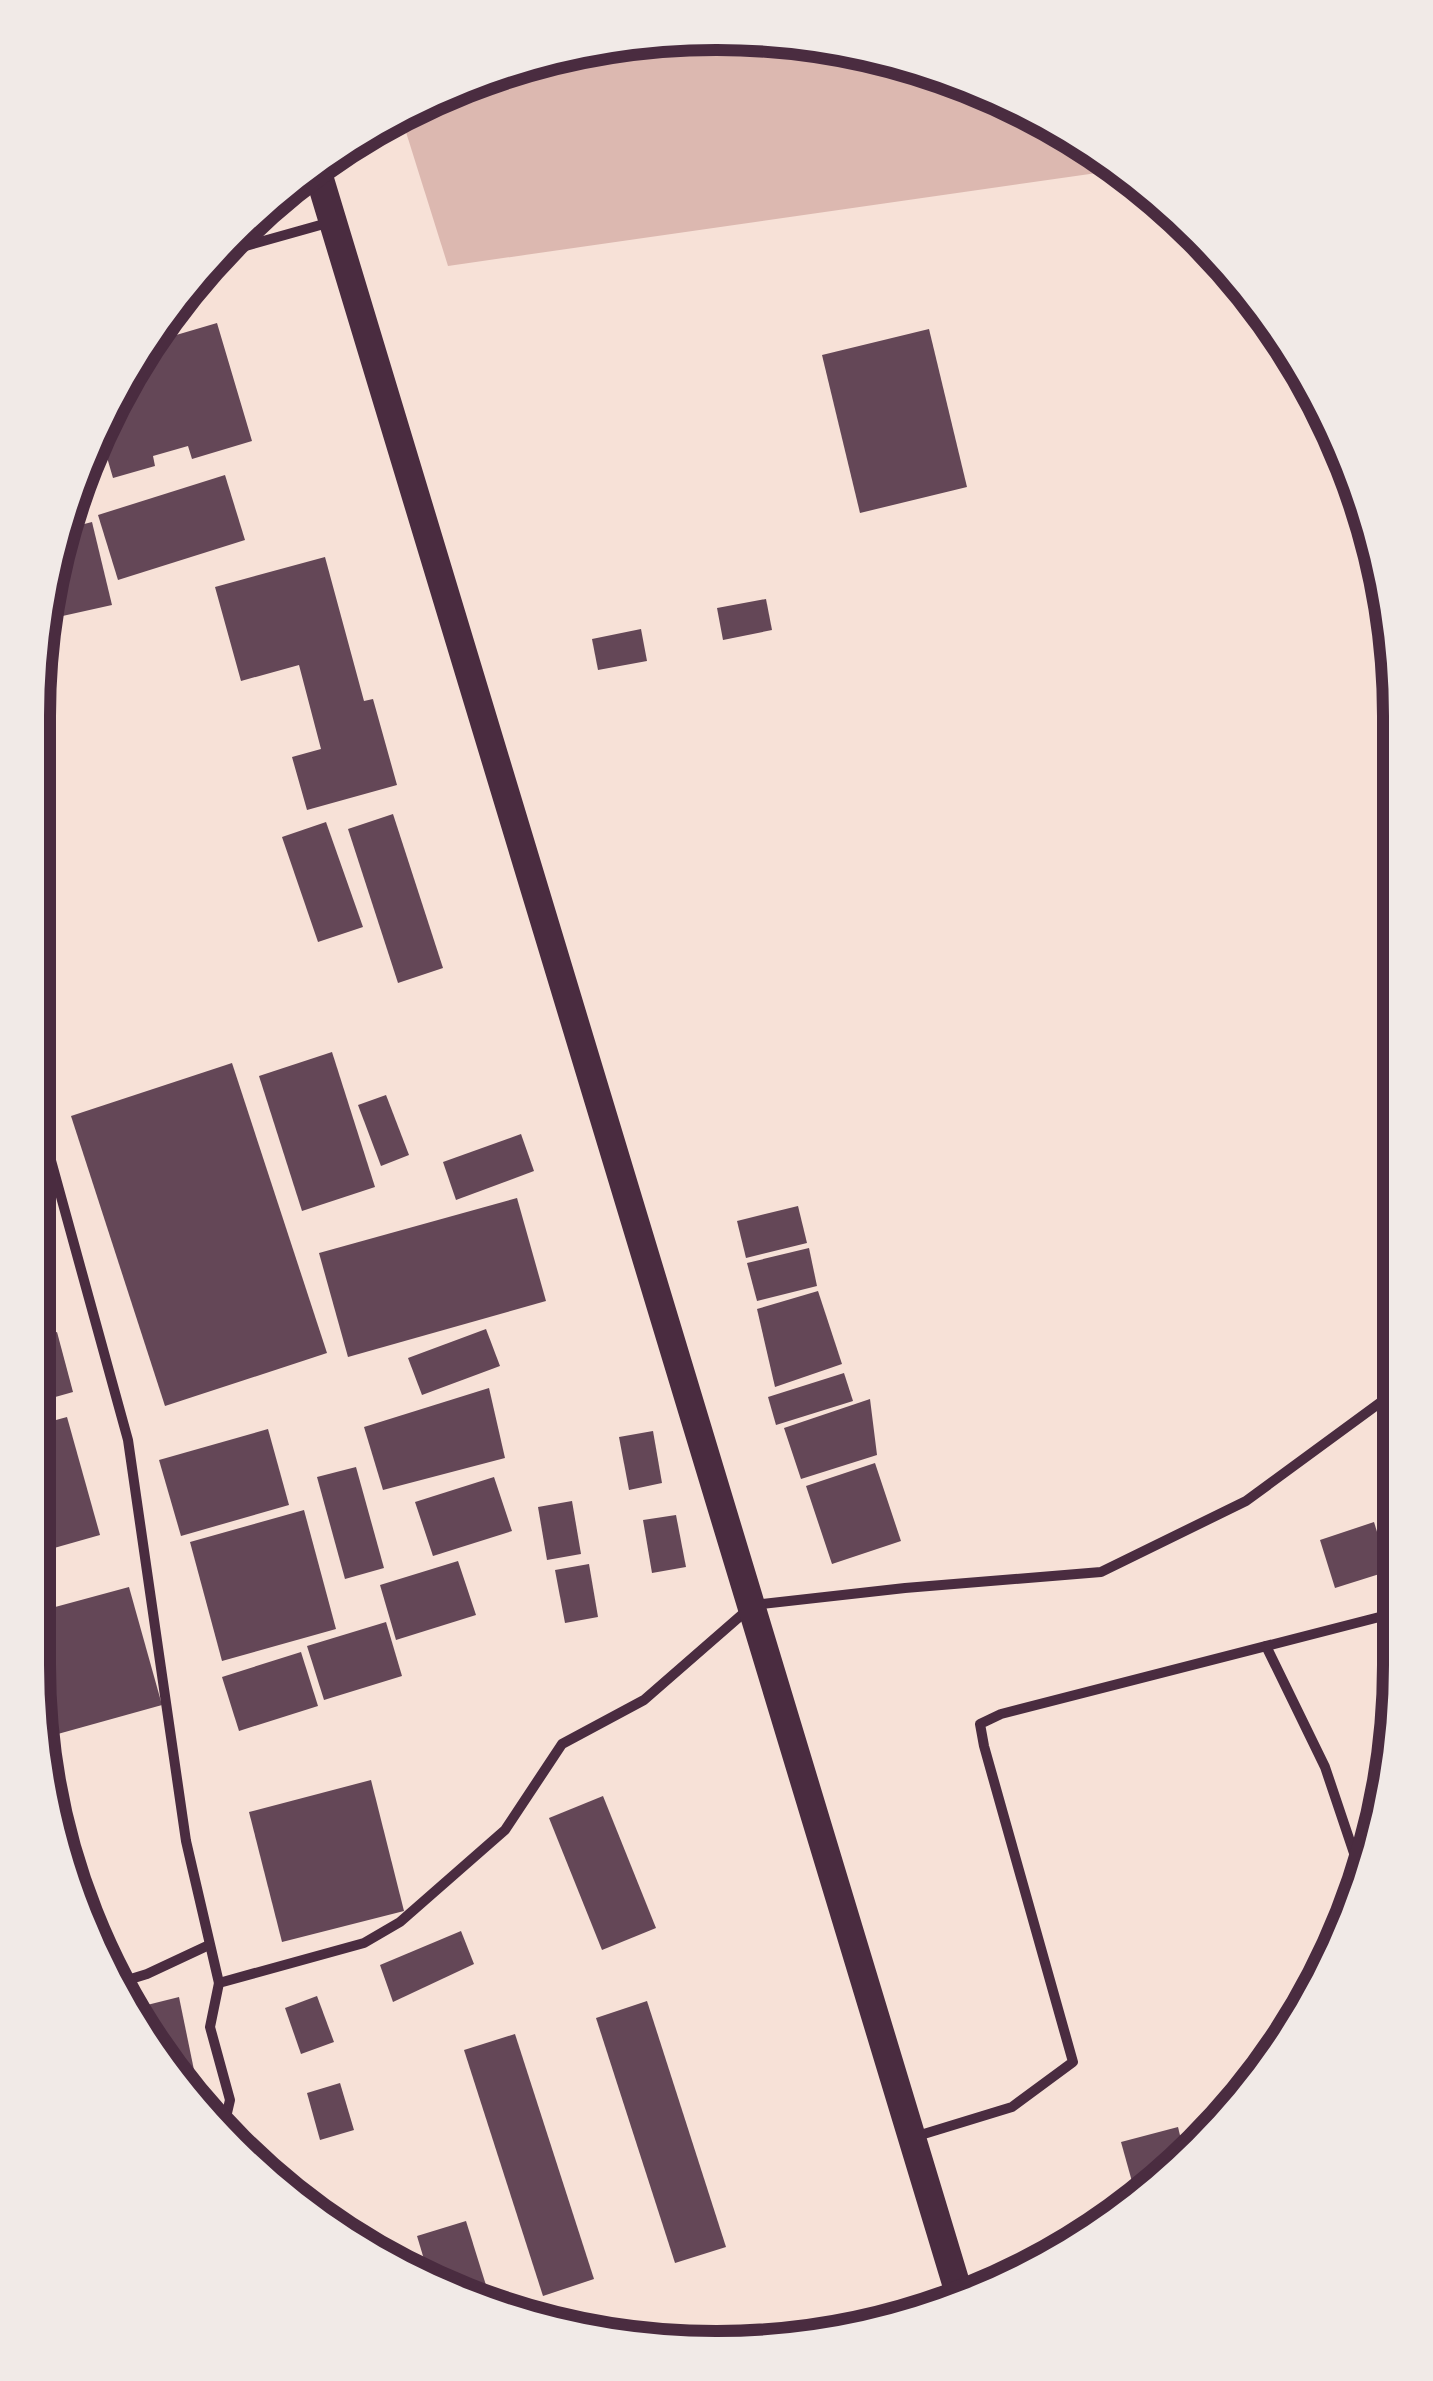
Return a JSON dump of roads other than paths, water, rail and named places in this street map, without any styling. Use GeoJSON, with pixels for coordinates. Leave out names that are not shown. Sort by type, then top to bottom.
{"type":"FeatureCollection","features":[{"type":"Feature","properties":{"kind":"highway"},"geometry":{"type":"LineString","coordinates":[[320,181],[957,2286]]}},
{"type":"Feature","properties":{"kind":"street"},"geometry":{"type":"LineString","coordinates":[[244,246],[332,221]]}},
{"type":"Feature","properties":{"kind":"street"},"geometry":{"type":"LineString","coordinates":[[50,1157],[128,1440],[186,1841],[219,1983],[210,2026],[230,2100],[226,2116]]}},
{"type":"Feature","properties":{"kind":"street"},"geometry":{"type":"LineString","coordinates":[[219,1983],[364,1943],[400,1922],[505,1830],[562,1744],[644,1700],[753,1605],[1100,1572],[1246,1501],[1383,1401]]}},
{"type":"Feature","properties":{"kind":"street"},"geometry":{"type":"LineString","coordinates":[[913,2138],[1012,2107],[1074,2062],[980,1724],[1001,1714],[1383,1617]]}},
{"type":"Feature","properties":{"kind":"street"},"geometry":{"type":"LineString","coordinates":[[1266,1646],[1325,1767],[1355,1855]]}},
{"type":"Feature","properties":{"kind":"street"},"geometry":{"type":"LineString","coordinates":[[130,1979],[209,1945]]}}]}
